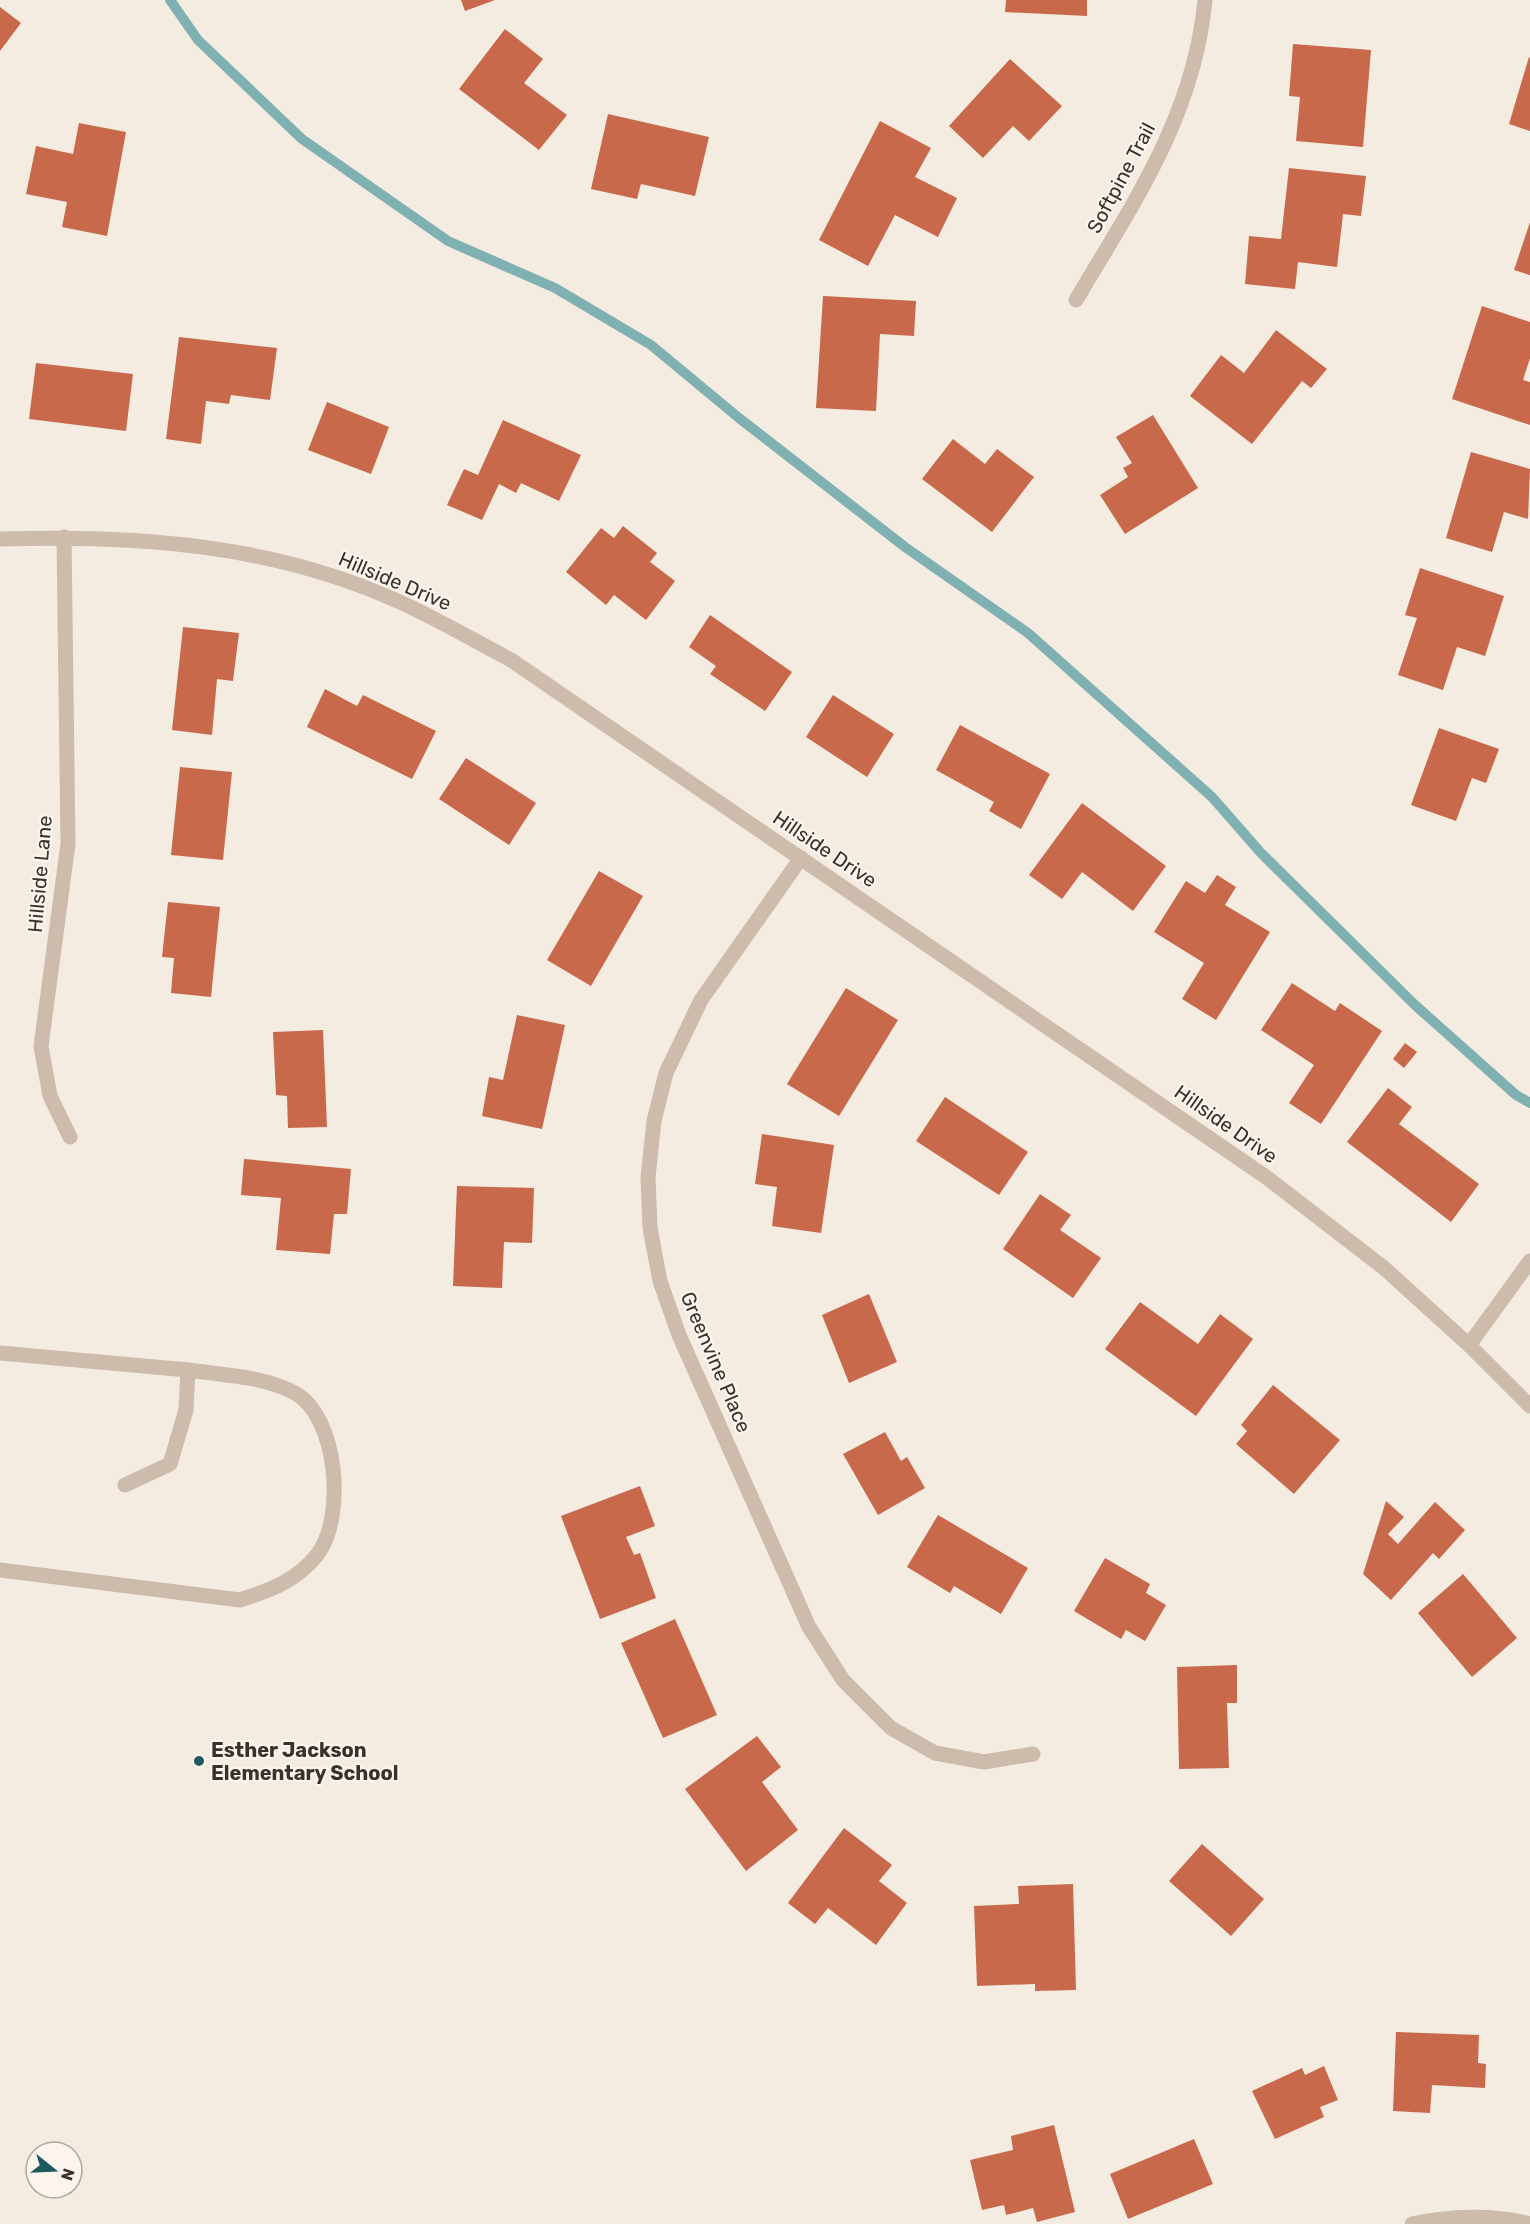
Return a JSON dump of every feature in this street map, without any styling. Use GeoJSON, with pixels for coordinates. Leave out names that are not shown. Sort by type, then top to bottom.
{"type":"FeatureCollection","features":[{"type":"Feature","properties":{"kind":"street","name":"Softpine Trail"},"geometry":{"type":"LineString","coordinates":[[1076,300],[1160,157],[1190,83],[1205,0]]}},
{"type":"Feature","properties":{"kind":"street","name":"Hillside Drive"},"geometry":{"type":"LineString","coordinates":[[0,539],[63,537],[149,539],[231,550],[324,574],[401,602],[511,660],[1266,1177],[1384,1268],[1469,1345],[1530,1406]]}},
{"type":"Feature","properties":{"kind":"street","name":"Hillside Lane"},"geometry":{"type":"LineString","coordinates":[[63,537],[68,844],[41,1046],[50,1096],[70,1137]]}},
{"type":"Feature","properties":{"kind":"street","name":"Greenvine Place"},"geometry":{"type":"LineString","coordinates":[[801,858],[701,1000],[666,1073],[654,1121],[648,1177],[650,1228],[660,1281],[679,1335],[810,1627],[843,1680],[891,1728],[935,1753],[984,1762],[1033,1754]]}},
{"type":"Feature","properties":{"kind":"street"},"geometry":{"type":"LineString","coordinates":[[1469,1345],[1530,1261]]}},
{"type":"Feature","properties":{"kind":"street"},"geometry":{"type":"LineString","coordinates":[[0,1353],[188,1370],[271,1383],[297,1393],[319,1417],[332,1456],[336,1493],[319,1552],[300,1574],[278,1587],[240,1600],[0,1570]]}},
{"type":"Feature","properties":{"kind":"street"},"geometry":{"type":"LineString","coordinates":[[125,1485],[170,1464],[186,1410],[188,1370]]}},
{"type":"Feature","properties":{"kind":"street"},"geometry":{"type":"LineString","coordinates":[[1412,2224],[1436,2219],[1500,2218],[1530,2224]]}},
{"type":"Feature","properties":{"kind":"building"},"geometry":{"type":"Polygon","coordinates":[[[461,0],[495,0],[465,11],[461,0]]]}},
{"type":"Feature","properties":{"kind":"building"},"geometry":{"type":"Polygon","coordinates":[[[1006,0],[1087,0],[1087,16],[1005,12],[1006,0]]]}},
{"type":"Feature","properties":{"kind":"building"},"geometry":{"type":"Polygon","coordinates":[[[0,7],[21,23],[0,51],[0,7]]]}},
{"type":"Feature","properties":{"kind":"building"},"geometry":{"type":"Polygon","coordinates":[[[505,29],[543,59],[524,83],[567,115],[539,150],[459,89],[505,29]]]}},
{"type":"Feature","properties":{"kind":"building"},"geometry":{"type":"Polygon","coordinates":[[[1293,44],[1371,50],[1363,147],[1296,141],[1300,97],[1289,96],[1293,44]]]}},
{"type":"Feature","properties":{"kind":"building"},"geometry":{"type":"Polygon","coordinates":[[[1530,58],[1530,131],[1509,124],[1530,58]]]}},
{"type":"Feature","properties":{"kind":"building"},"geometry":{"type":"Polygon","coordinates":[[[1010,59],[1062,106],[1029,141],[1013,126],[983,158],[949,126],[1010,59]]]}},
{"type":"Feature","properties":{"kind":"building"},"geometry":{"type":"Polygon","coordinates":[[[608,114],[709,137],[695,196],[641,184],[637,199],[591,189],[608,114]]]}},
{"type":"Feature","properties":{"kind":"building"},"geometry":{"type":"Polygon","coordinates":[[[880,121],[931,148],[915,177],[957,198],[938,237],[895,215],[868,266],[819,240],[880,121]]]}},
{"type":"Feature","properties":{"kind":"building"},"geometry":{"type":"Polygon","coordinates":[[[79,123],[126,132],[107,236],[62,227],[67,202],[26,194],[36,146],[73,154],[79,123]]]}},
{"type":"Feature","properties":{"kind":"building"},"geometry":{"type":"Polygon","coordinates":[[[1289,168],[1366,176],[1361,216],[1343,214],[1337,267],[1298,262],[1295,289],[1245,284],[1249,236],[1281,239],[1289,168]]]}},
{"type":"Feature","properties":{"kind":"building"},"geometry":{"type":"Polygon","coordinates":[[[1530,222],[1530,275],[1514,270],[1530,222]]]}},
{"type":"Feature","properties":{"kind":"building"},"geometry":{"type":"Polygon","coordinates":[[[823,296],[916,301],[914,336],[880,334],[876,411],[816,408],[823,296]]]}},
{"type":"Feature","properties":{"kind":"building"},"geometry":{"type":"Polygon","coordinates":[[[1482,306],[1530,322],[1530,358],[1523,380],[1530,382],[1530,425],[1452,399],[1482,306]]]}},
{"type":"Feature","properties":{"kind":"building"},"geometry":{"type":"Polygon","coordinates":[[[1276,330],[1327,369],[1311,388],[1302,381],[1252,444],[1190,396],[1221,355],[1244,373],[1276,330]]]}},
{"type":"Feature","properties":{"kind":"building"},"geometry":{"type":"Polygon","coordinates":[[[179,337],[277,348],[270,400],[231,395],[229,404],[206,401],[201,444],[166,439],[179,337]]]}},
{"type":"Feature","properties":{"kind":"building"},"geometry":{"type":"Polygon","coordinates":[[[36,363],[133,374],[126,431],[29,419],[36,363]]]}},
{"type":"Feature","properties":{"kind":"building"},"geometry":{"type":"Polygon","coordinates":[[[327,402],[389,427],[371,474],[308,450],[327,402]]]}},
{"type":"Feature","properties":{"kind":"building"},"geometry":{"type":"Polygon","coordinates":[[[1153,415],[1198,488],[1125,534],[1100,495],[1128,477],[1123,468],[1132,463],[1116,437],[1153,415]]]}},
{"type":"Feature","properties":{"kind":"building"},"geometry":{"type":"Polygon","coordinates":[[[503,420],[581,455],[559,501],[521,483],[516,493],[499,484],[482,520],[447,505],[464,469],[478,475],[503,420]]]}},
{"type":"Feature","properties":{"kind":"building"},"geometry":{"type":"Polygon","coordinates":[[[953,439],[985,464],[997,449],[1034,477],[992,532],[922,479],[953,439]]]}},
{"type":"Feature","properties":{"kind":"building"},"geometry":{"type":"Polygon","coordinates":[[[1471,452],[1530,469],[1528,519],[1504,512],[1492,552],[1446,538],[1471,452]]]}},
{"type":"Feature","properties":{"kind":"building"},"geometry":{"type":"Polygon","coordinates":[[[623,526],[657,553],[650,562],[675,581],[646,620],[614,595],[606,605],[566,572],[601,528],[614,538],[623,526]]]}},
{"type":"Feature","properties":{"kind":"building"},"geometry":{"type":"Polygon","coordinates":[[[1420,568],[1504,596],[1485,656],[1457,647],[1443,690],[1398,675],[1417,618],[1405,615],[1420,568]]]}},
{"type":"Feature","properties":{"kind":"building"},"geometry":{"type":"Polygon","coordinates":[[[710,615],[792,672],[765,711],[710,674],[716,666],[689,647],[710,615]]]}},
{"type":"Feature","properties":{"kind":"building"},"geometry":{"type":"Polygon","coordinates":[[[183,627],[239,633],[233,681],[217,679],[212,735],[172,730],[183,627]]]}},
{"type":"Feature","properties":{"kind":"building"},"geometry":{"type":"Polygon","coordinates":[[[325,689],[357,706],[363,695],[436,731],[412,779],[307,727],[325,689]]]}},
{"type":"Feature","properties":{"kind":"building"},"geometry":{"type":"Polygon","coordinates":[[[833,695],[894,734],[867,777],[806,737],[833,695]]]}},
{"type":"Feature","properties":{"kind":"building"},"geometry":{"type":"Polygon","coordinates":[[[960,725],[1050,774],[1021,829],[989,811],[994,802],[936,770],[960,725]]]}},
{"type":"Feature","properties":{"kind":"building"},"geometry":{"type":"Polygon","coordinates":[[[1439,728],[1499,749],[1486,783],[1472,778],[1456,821],[1411,805],[1439,728]]]}},
{"type":"Feature","properties":{"kind":"building"},"geometry":{"type":"Polygon","coordinates":[[[466,758],[536,803],[509,845],[439,799],[466,758]]]}},
{"type":"Feature","properties":{"kind":"building"},"geometry":{"type":"Polygon","coordinates":[[[180,767],[232,772],[223,860],[171,855],[180,767]]]}},
{"type":"Feature","properties":{"kind":"building"},"geometry":{"type":"Polygon","coordinates":[[[1082,803],[1166,866],[1133,911],[1082,872],[1062,899],[1029,875],[1082,803]]]}},
{"type":"Feature","properties":{"kind":"building"},"geometry":{"type":"Polygon","coordinates":[[[599,871],[643,896],[591,986],[547,960],[599,871]]]}},
{"type":"Feature","properties":{"kind":"building"},"geometry":{"type":"Polygon","coordinates":[[[1217,875],[1236,887],[1225,905],[1270,932],[1216,1020],[1182,999],[1204,963],[1154,932],[1186,881],[1205,893],[1217,875]]]}},
{"type":"Feature","properties":{"kind":"building"},"geometry":{"type":"Polygon","coordinates":[[[168,902],[220,907],[211,997],[171,993],[174,958],[162,957],[168,902]]]}},
{"type":"Feature","properties":{"kind":"building"},"geometry":{"type":"Polygon","coordinates":[[[1292,983],[1335,1011],[1340,1003],[1382,1031],[1321,1124],[1289,1103],[1314,1065],[1261,1030],[1292,983]]]}},
{"type":"Feature","properties":{"kind":"building"},"geometry":{"type":"Polygon","coordinates":[[[846,988],[898,1020],[839,1116],[787,1084],[846,988]]]}},
{"type":"Feature","properties":{"kind":"building"},"geometry":{"type":"Polygon","coordinates":[[[517,1015],[565,1025],[542,1129],[482,1116],[489,1077],[503,1080],[517,1015]]]}},
{"type":"Feature","properties":{"kind":"building"},"geometry":{"type":"Polygon","coordinates":[[[323,1030],[327,1127],[288,1128],[287,1096],[276,1095],[273,1032],[323,1030]]]}},
{"type":"Feature","properties":{"kind":"building"},"geometry":{"type":"Polygon","coordinates":[[[1405,1043],[1417,1052],[1404,1068],[1393,1059],[1405,1043]]]}},
{"type":"Feature","properties":{"kind":"building"},"geometry":{"type":"Polygon","coordinates":[[[1388,1088],[1412,1107],[1399,1124],[1479,1184],[1451,1222],[1347,1142],[1388,1088]]]}},
{"type":"Feature","properties":{"kind":"building"},"geometry":{"type":"Polygon","coordinates":[[[945,1097],[1028,1152],[999,1195],[916,1141],[945,1097]]]}},
{"type":"Feature","properties":{"kind":"building"},"geometry":{"type":"Polygon","coordinates":[[[762,1134],[834,1145],[821,1233],[772,1226],[777,1187],[755,1184],[762,1134]]]}},
{"type":"Feature","properties":{"kind":"building"},"geometry":{"type":"Polygon","coordinates":[[[244,1159],[351,1169],[347,1214],[334,1214],[330,1254],[276,1250],[281,1198],[241,1195],[244,1159]]]}},
{"type":"Feature","properties":{"kind":"building"},"geometry":{"type":"Polygon","coordinates":[[[457,1186],[534,1188],[532,1243],[504,1242],[502,1288],[453,1286],[457,1186]]]}},
{"type":"Feature","properties":{"kind":"building"},"geometry":{"type":"Polygon","coordinates":[[[1040,1194],[1071,1215],[1060,1230],[1101,1258],[1073,1298],[1003,1249],[1040,1194]]]}},
{"type":"Feature","properties":{"kind":"building"},"geometry":{"type":"Polygon","coordinates":[[[869,1294],[897,1362],[849,1383],[822,1315],[869,1294]]]}},
{"type":"Feature","properties":{"kind":"building"},"geometry":{"type":"Polygon","coordinates":[[[1140,1302],[1198,1344],[1220,1314],[1253,1339],[1196,1416],[1105,1349],[1140,1302]]]}},
{"type":"Feature","properties":{"kind":"building"},"geometry":{"type":"Polygon","coordinates":[[[1273,1385],[1340,1440],[1294,1494],[1236,1444],[1247,1431],[1241,1425],[1273,1385]]]}},
{"type":"Feature","properties":{"kind":"building"},"geometry":{"type":"Polygon","coordinates":[[[885,1432],[901,1461],[907,1457],[925,1488],[878,1515],[843,1454],[885,1432]]]}},
{"type":"Feature","properties":{"kind":"building"},"geometry":{"type":"Polygon","coordinates":[[[640,1486],[655,1526],[626,1537],[634,1555],[640,1553],[656,1598],[600,1619],[561,1516],[640,1486]]]}},
{"type":"Feature","properties":{"kind":"building"},"geometry":{"type":"Polygon","coordinates":[[[1386,1501],[1404,1517],[1388,1534],[1398,1544],[1435,1502],[1465,1530],[1439,1559],[1433,1553],[1391,1600],[1363,1574],[1386,1501]]]}},
{"type":"Feature","properties":{"kind":"building"},"geometry":{"type":"Polygon","coordinates":[[[938,1515],[1028,1568],[1001,1614],[954,1586],[950,1593],[907,1567],[938,1515]]]}},
{"type":"Feature","properties":{"kind":"building"},"geometry":{"type":"Polygon","coordinates":[[[1105,1558],[1150,1584],[1146,1593],[1166,1605],[1145,1641],[1126,1630],[1121,1639],[1074,1611],[1105,1558]]]}},
{"type":"Feature","properties":{"kind":"building"},"geometry":{"type":"Polygon","coordinates":[[[1463,1574],[1517,1638],[1472,1677],[1418,1613],[1463,1574]]]}},
{"type":"Feature","properties":{"kind":"building"},"geometry":{"type":"Polygon","coordinates":[[[675,1619],[717,1715],[663,1738],[621,1643],[675,1619]]]}},
{"type":"Feature","properties":{"kind":"building"},"geometry":{"type":"Polygon","coordinates":[[[1237,1665],[1237,1703],[1227,1703],[1229,1768],[1179,1769],[1177,1667],[1237,1665]]]}},
{"type":"Feature","properties":{"kind":"building"},"geometry":{"type":"Polygon","coordinates":[[[757,1736],[781,1767],[762,1782],[798,1830],[746,1871],[685,1789],[757,1736]]]}},
{"type":"Feature","properties":{"kind":"building"},"geometry":{"type":"Polygon","coordinates":[[[844,1828],[892,1865],[879,1881],[907,1903],[876,1945],[828,1908],[815,1924],[788,1903],[844,1828]]]}},
{"type":"Feature","properties":{"kind":"building"},"geometry":{"type":"Polygon","coordinates":[[[1202,1844],[1264,1899],[1231,1936],[1169,1881],[1202,1844]]]}},
{"type":"Feature","properties":{"kind":"building"},"geometry":{"type":"Polygon","coordinates":[[[1073,1884],[1076,1990],[1035,1991],[1035,1984],[977,1986],[974,1906],[1019,1904],[1018,1886],[1073,1884]]]}},
{"type":"Feature","properties":{"kind":"building"},"geometry":{"type":"Polygon","coordinates":[[[1396,2032],[1479,2035],[1478,2063],[1486,2064],[1485,2088],[1432,2085],[1430,2113],[1393,2111],[1396,2032]]]}},
{"type":"Feature","properties":{"kind":"building"},"geometry":{"type":"Polygon","coordinates":[[[1324,2066],[1338,2100],[1320,2107],[1324,2117],[1275,2139],[1252,2091],[1302,2068],[1305,2075],[1324,2066]]]}},
{"type":"Feature","properties":{"kind":"building"},"geometry":{"type":"Polygon","coordinates":[[[1054,2125],[1075,2212],[1037,2222],[1033,2208],[1006,2215],[1004,2205],[982,2210],[970,2160],[1013,2150],[1011,2136],[1054,2125]]]}},
{"type":"Feature","properties":{"kind":"building"},"geometry":{"type":"Polygon","coordinates":[[[1194,2139],[1213,2184],[1128,2219],[1110,2174],[1194,2139]]]}},
{"type":"Feature","properties":{"kind":"waterway"},"geometry":{"type":"LineString","coordinates":[[170,0],[198,40],[302,139],[448,241],[555,288],[651,345],[739,418],[905,547],[1028,633],[1212,797],[1261,853],[1415,1005],[1516,1095],[1530,1103]]}},
{"type":"Feature","properties":{"kind":"place","name":"Esther Jackson Elementary School"},"geometry":{"type":"Point","coordinates":[199,1761]}}]}
